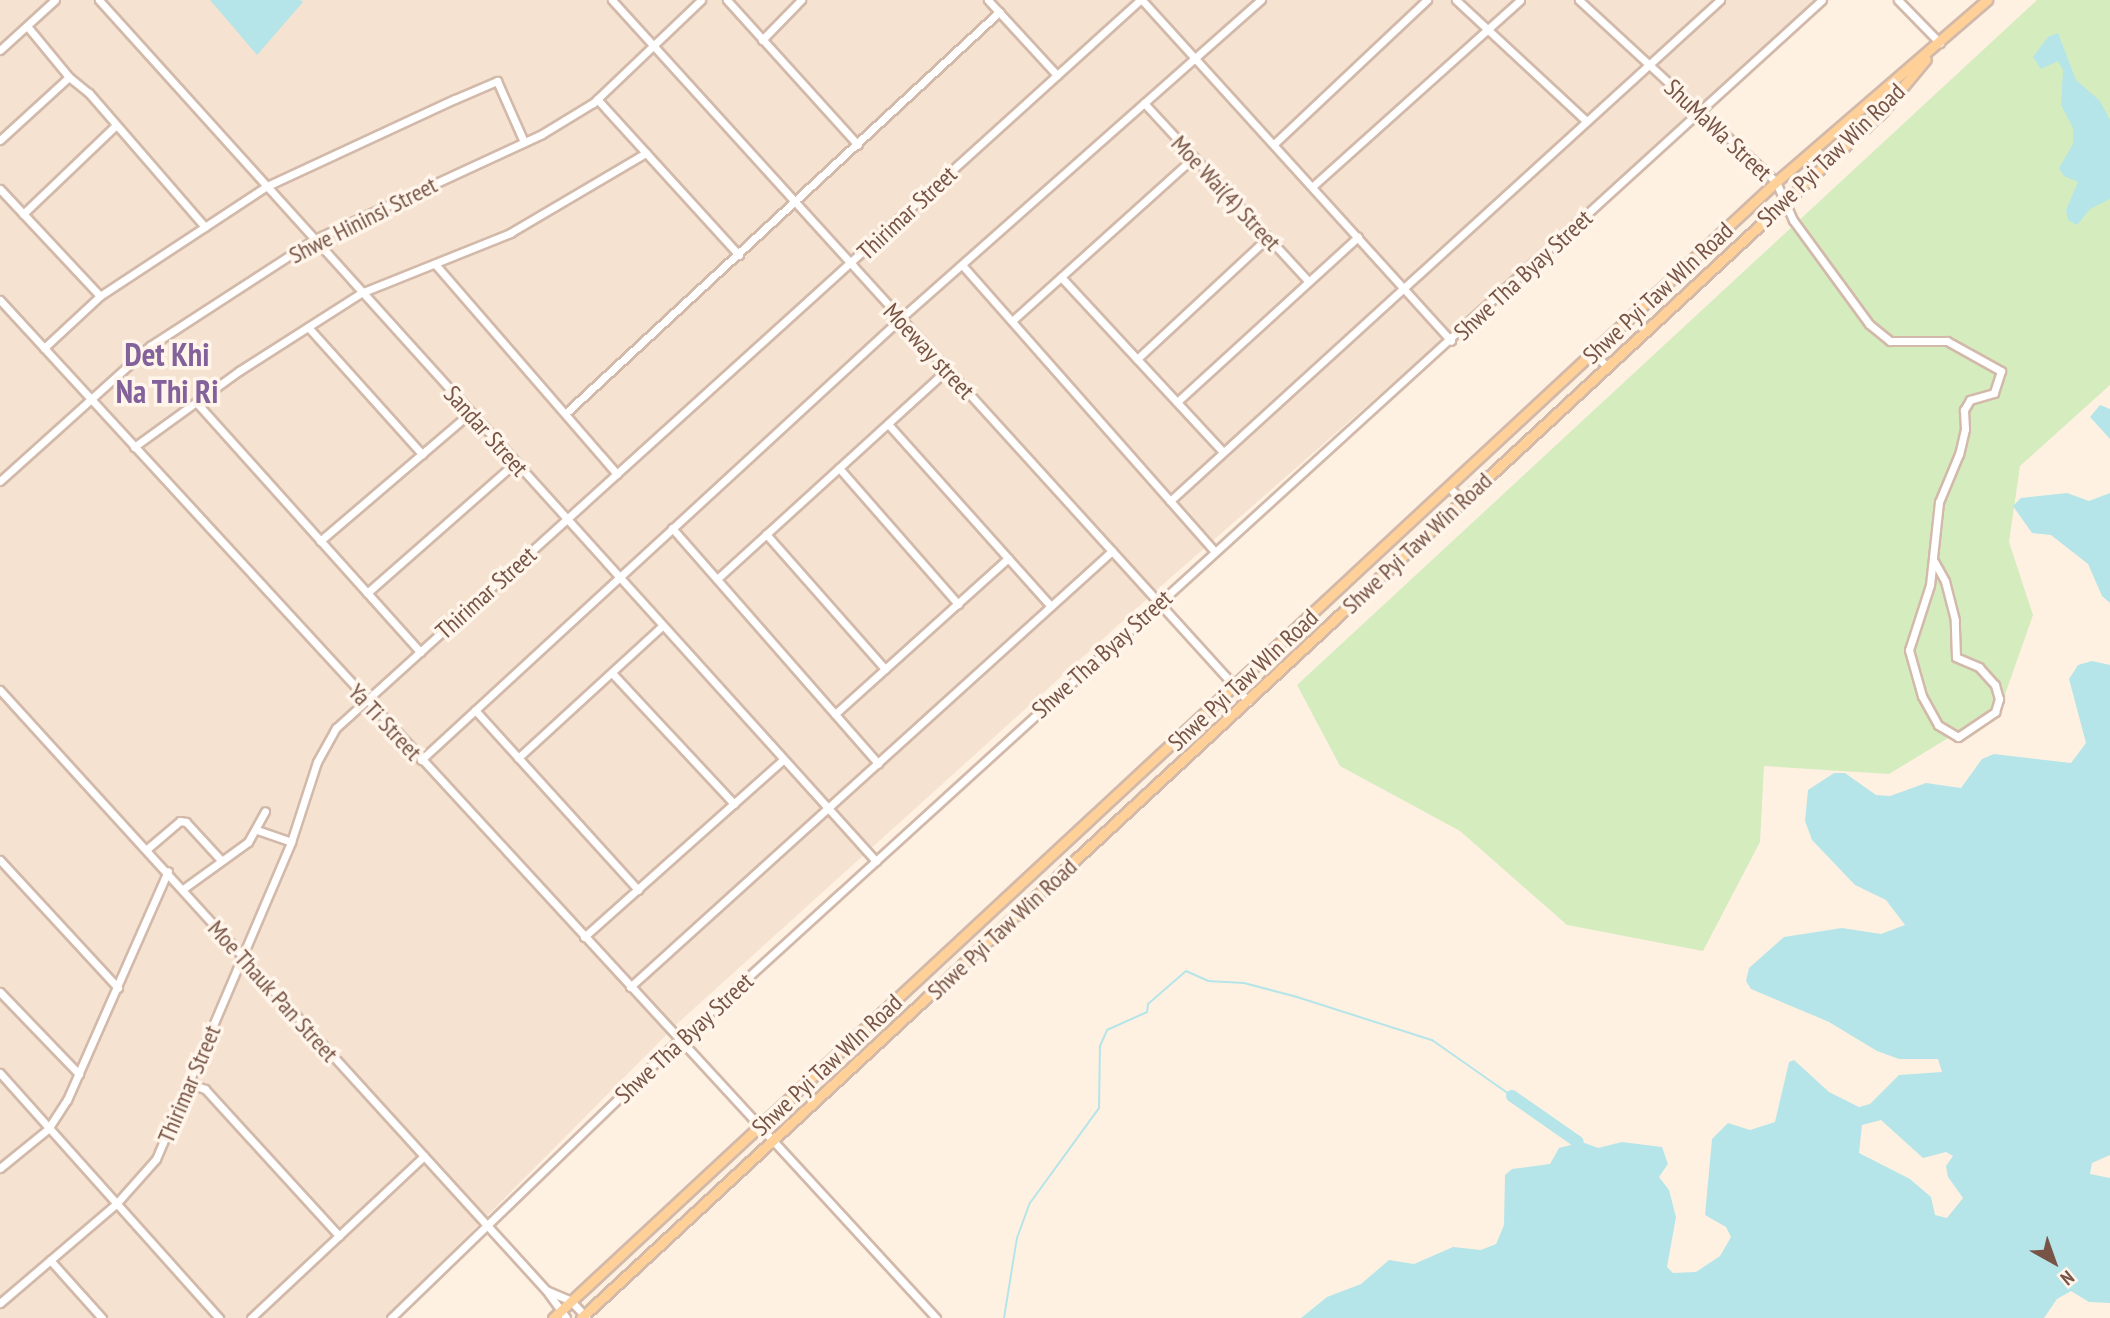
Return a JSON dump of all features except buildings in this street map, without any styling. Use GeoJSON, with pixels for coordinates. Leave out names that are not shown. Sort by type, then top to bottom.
{"type":"FeatureCollection","features":[{"type":"Feature","properties":{"kind":"main road"},"geometry":{"type":"LineString","coordinates":[[1938,44],[1987,0]]}},
{"type":"Feature","properties":{"kind":"main road","name":"Shwe Pyi Taw WIn Road"},"geometry":{"type":"LineString","coordinates":[[560,1316],[571,1301],[1776,182],[1869,98],[1938,44]]}},
{"type":"Feature","properties":{"kind":"main road","name":"Shwe Pyi Taw Win Road"},"geometry":{"type":"LineString","coordinates":[[584,1317],[1883,111],[1938,44]]}},
{"type":"Feature","properties":{"kind":"street"},"geometry":{"type":"LineString","coordinates":[[0,50],[55,0]]}},
{"type":"Feature","properties":{"kind":"street","name":"Sandar Street"},"geometry":{"type":"LineString","coordinates":[[99,0],[876,861]]}},
{"type":"Feature","properties":{"kind":"street","name":"Moeway street"},"geometry":{"type":"LineString","coordinates":[[612,0],[1248,701]]}},
{"type":"Feature","properties":{"kind":"street","name":"Shwe Hininsi Street"},"geometry":{"type":"LineString","coordinates":[[0,481],[150,346],[313,240],[524,142],[597,99],[654,48],[701,0]]}},
{"type":"Feature","properties":{"kind":"street"},"geometry":{"type":"LineString","coordinates":[[727,0],[858,145]]}},
{"type":"Feature","properties":{"kind":"street"},"geometry":{"type":"LineString","coordinates":[[762,40],[801,0]]}},
{"type":"Feature","properties":{"kind":"street"},"geometry":{"type":"LineString","coordinates":[[988,0],[1057,75]]}},
{"type":"Feature","properties":{"kind":"street"},"geometry":{"type":"LineString","coordinates":[[1141,0],[1275,143],[1451,341]]}},
{"type":"Feature","properties":{"kind":"street","name":"Thirimar Street"},"geometry":{"type":"LineString","coordinates":[[0,1303],[116,1204],[156,1159],[191,1084],[291,842],[317,762],[336,728],[363,700],[421,652],[1141,0]]}},
{"type":"Feature","properties":{"kind":"street"},"geometry":{"type":"LineString","coordinates":[[421,760],[900,319],[1261,0]]}},
{"type":"Feature","properties":{"kind":"street"},"geometry":{"type":"LineString","coordinates":[[1275,143],[1427,0]]}},
{"type":"Feature","properties":{"kind":"street"},"geometry":{"type":"LineString","coordinates":[[1456,0],[1586,121]]}},
{"type":"Feature","properties":{"kind":"street"},"geometry":{"type":"LineString","coordinates":[[1313,186],[1489,31],[1520,0]]}},
{"type":"Feature","properties":{"kind":"street","name":"ShuMaWa Street"},"geometry":{"type":"LineString","coordinates":[[1579,0],[1776,182],[1793,220],[1856,308],[1891,341],[1947,341],[2001,371],[1994,393],[1970,400],[1964,410],[1959,454],[1939,502],[1934,561],[1909,661],[1942,731],[1958,737],[1995,712],[1999,699],[1995,685],[1979,667],[1956,657],[1955,620],[1945,582],[1934,561]]}},
{"type":"Feature","properties":{"kind":"street"},"geometry":{"type":"LineString","coordinates":[[1170,501],[1402,286],[1720,0]]}},
{"type":"Feature","properties":{"kind":"street","name":"Shwe Tha Byay Street"},"geometry":{"type":"LineString","coordinates":[[391,1318],[679,1040],[1158,602],[1451,341],[1822,0]]}},
{"type":"Feature","properties":{"kind":"street"},"geometry":{"type":"LineString","coordinates":[[1898,0],[1938,44]]}},
{"type":"Feature","properties":{"kind":"street"},"geometry":{"type":"LineString","coordinates":[[566,412],[795,204],[999,12]]}},
{"type":"Feature","properties":{"kind":"street"},"geometry":{"type":"LineString","coordinates":[[27,26],[69,78],[116,125],[205,227]]}},
{"type":"Feature","properties":{"kind":"street"},"geometry":{"type":"LineString","coordinates":[[0,140],[69,78]]}},
{"type":"Feature","properties":{"kind":"street"},"geometry":{"type":"LineString","coordinates":[[44,348],[100,296],[265,187],[497,81],[524,142]]}},
{"type":"Feature","properties":{"kind":"street"},"geometry":{"type":"LineString","coordinates":[[597,99],[739,255]]}},
{"type":"Feature","properties":{"kind":"street","name":"Moe Wai(4) Street"},"geometry":{"type":"LineString","coordinates":[[1144,103],[1308,281]]}},
{"type":"Feature","properties":{"kind":"street"},"geometry":{"type":"LineString","coordinates":[[23,214],[116,125]]}},
{"type":"Feature","properties":{"kind":"street"},"geometry":{"type":"LineString","coordinates":[[134,447],[196,402],[361,293],[510,233],[646,153]]}},
{"type":"Feature","properties":{"kind":"street"},"geometry":{"type":"LineString","coordinates":[[1012,321],[1193,158]]}},
{"type":"Feature","properties":{"kind":"street"},"geometry":{"type":"LineString","coordinates":[[0,189],[100,296]]}},
{"type":"Feature","properties":{"kind":"street"},"geometry":{"type":"LineString","coordinates":[[1177,402],[1359,237]]}},
{"type":"Feature","properties":{"kind":"street"},"geometry":{"type":"LineString","coordinates":[[1137,359],[1267,238]]}},
{"type":"Feature","properties":{"kind":"street"},"geometry":{"type":"LineString","coordinates":[[435,264],[617,474]]}},
{"type":"Feature","properties":{"kind":"street"},"geometry":{"type":"LineString","coordinates":[[963,266],[1215,552]]}},
{"type":"Feature","properties":{"kind":"street"},"geometry":{"type":"LineString","coordinates":[[1061,277],[1223,452]]}},
{"type":"Feature","properties":{"kind":"street","name":"Ya Ti Street"},"geometry":{"type":"LineString","coordinates":[[0,300],[363,700],[936,1318]]}},
{"type":"Feature","properties":{"kind":"street"},"geometry":{"type":"LineString","coordinates":[[308,327],[422,454]]}},
{"type":"Feature","properties":{"kind":"street"},"geometry":{"type":"LineString","coordinates":[[1594,353],[1607,367]]}},
{"type":"Feature","properties":{"kind":"street"},"geometry":{"type":"LineString","coordinates":[[717,579],[947,370]]}},
{"type":"Feature","properties":{"kind":"street"},"geometry":{"type":"LineString","coordinates":[[196,402],[421,652]]}},
{"type":"Feature","properties":{"kind":"street"},"geometry":{"type":"LineString","coordinates":[[320,541],[470,413]]}},
{"type":"Feature","properties":{"kind":"street"},"geometry":{"type":"LineString","coordinates":[[888,424],[1051,606]]}},
{"type":"Feature","properties":{"kind":"street"},"geometry":{"type":"LineString","coordinates":[[367,593],[515,463]]}},
{"type":"Feature","properties":{"kind":"street"},"geometry":{"type":"LineString","coordinates":[[839,468],[958,604]]}},
{"type":"Feature","properties":{"kind":"street"},"geometry":{"type":"LineString","coordinates":[[1449,488],[1462,501]]}},
{"type":"Feature","properties":{"kind":"street"},"geometry":{"type":"LineString","coordinates":[[672,528],[878,763]]}},
{"type":"Feature","properties":{"kind":"street"},"geometry":{"type":"LineString","coordinates":[[766,534],[885,669]]}},
{"type":"Feature","properties":{"kind":"street"},"geometry":{"type":"LineString","coordinates":[[630,987],[1112,551]]}},
{"type":"Feature","properties":{"kind":"street"},"geometry":{"type":"LineString","coordinates":[[835,714],[1008,558]]}},
{"type":"Feature","properties":{"kind":"street"},"geometry":{"type":"LineString","coordinates":[[518,758],[662,626]]}},
{"type":"Feature","properties":{"kind":"street"},"geometry":{"type":"LineString","coordinates":[[612,673],[734,804]]}},
{"type":"Feature","properties":{"kind":"street","name":"Moe Thauk Pan Street"},"geometry":{"type":"LineString","coordinates":[[0,690],[168,871],[241,959],[546,1290]]}},
{"type":"Feature","properties":{"kind":"street"},"geometry":{"type":"LineString","coordinates":[[475,710],[638,890]]}},
{"type":"Feature","properties":{"kind":"street"},"geometry":{"type":"LineString","coordinates":[[584,937],[783,760]]}},
{"type":"Feature","properties":{"kind":"street"},"geometry":{"type":"LineString","coordinates":[[183,889],[221,860],[234,854],[257,830],[265,811]]}},
{"type":"Feature","properties":{"kind":"street"},"geometry":{"type":"LineString","coordinates":[[147,849],[180,821],[186,822],[221,860]]}},
{"type":"Feature","properties":{"kind":"street"},"geometry":{"type":"LineString","coordinates":[[257,830],[291,842]]}},
{"type":"Feature","properties":{"kind":"street"},"geometry":{"type":"LineString","coordinates":[[0,860],[118,988]]}},
{"type":"Feature","properties":{"kind":"street"},"geometry":{"type":"LineString","coordinates":[[0,1168],[48,1129],[79,1074],[168,871]]}},
{"type":"Feature","properties":{"kind":"street"},"geometry":{"type":"LineString","coordinates":[[0,992],[79,1074]]}},
{"type":"Feature","properties":{"kind":"street"},"geometry":{"type":"LineString","coordinates":[[0,1073],[219,1318]]}},
{"type":"Feature","properties":{"kind":"street"},"geometry":{"type":"LineString","coordinates":[[191,1084],[205,1089],[339,1236]]}},
{"type":"Feature","properties":{"kind":"street"},"geometry":{"type":"LineString","coordinates":[[251,1318],[424,1156]]}},
{"type":"Feature","properties":{"kind":"street"},"geometry":{"type":"LineString","coordinates":[[50,1261],[102,1318]]}},
{"type":"Feature","properties":{"kind":"street"},"geometry":{"type":"LineString","coordinates":[[546,1290],[571,1301],[584,1317]]}},
{"type":"Feature","properties":{"kind":"street"},"geometry":{"type":"LineString","coordinates":[[546,1290],[560,1316]]}},
{"type":"Feature","properties":{"kind":"shaded area"},"geometry":{"type":"Polygon","coordinates":[[[0,0],[1830,0],[1168,580],[678,1023],[386,1318],[0,1318],[0,0]]]}},
{"type":"Feature","properties":{"kind":"green space"},"geometry":{"type":"Polygon","coordinates":[[[2037,0],[2110,0],[2110,385],[2020,466],[2009,542],[2033,615],[2001,706],[1889,774],[1764,766],[1760,842],[1703,951],[1567,925],[1460,831],[1340,766],[1297,685],[2037,0]]]}},
{"type":"Feature","properties":{"kind":"water"},"geometry":{"type":"Polygon","coordinates":[[[210,0],[300,0],[303,2],[257,55],[210,0]]]}},
{"type":"Feature","properties":{"kind":"water"},"geometry":{"type":"Polygon","coordinates":[[[2058,33],[2076,80],[2100,101],[2110,120],[2110,199],[2090,209],[2077,225],[2068,220],[2066,210],[2078,182],[2064,176],[2059,168],[2073,144],[2073,128],[2061,105],[2063,70],[2058,61],[2041,69],[2033,57],[2048,37],[2058,33]]]}},
{"type":"Feature","properties":{"kind":"water"},"geometry":{"type":"Polygon","coordinates":[[[2100,405],[2110,409],[2110,439],[2090,417],[2100,405]]]}},
{"type":"Feature","properties":{"kind":"water"},"geometry":{"type":"Polygon","coordinates":[[[2067,493],[2089,501],[2110,493],[2110,603],[2102,596],[2088,564],[2051,535],[2032,533],[2013,506],[2021,498],[2067,493]]]}},
{"type":"Feature","properties":{"kind":"water"},"geometry":{"type":"Polygon","coordinates":[[[2092,661],[2110,665],[2110,1155],[2092,1163],[2090,1174],[2110,1178],[2110,1303],[2089,1302],[2071,1291],[2057,1299],[2044,1318],[1301,1318],[1327,1297],[1361,1284],[1389,1260],[1414,1264],[1453,1247],[1481,1250],[1496,1244],[1504,1225],[1505,1175],[1512,1169],[1550,1164],[1559,1148],[1582,1142],[1598,1148],[1622,1142],[1662,1147],[1668,1164],[1659,1177],[1669,1190],[1676,1217],[1667,1267],[1673,1273],[1696,1272],[1720,1256],[1731,1237],[1726,1227],[1705,1215],[1712,1139],[1728,1123],[1750,1130],[1775,1122],[1789,1062],[1794,1060],[1829,1092],[1859,1107],[1870,1104],[1899,1075],[1942,1072],[1938,1059],[1899,1059],[1877,1051],[1829,1022],[1751,989],[1746,981],[1749,968],[1784,937],[1842,928],[1881,934],[1905,925],[1886,900],[1855,885],[1812,840],[1805,821],[1808,790],[1834,773],[1845,773],[1876,795],[1890,796],[1926,783],[1961,788],[1982,759],[1994,754],[2071,763],[2086,743],[2069,679],[2078,665],[2092,661]],[[1881,1120],[1862,1125],[1859,1153],[1910,1179],[1931,1197],[1935,1215],[1947,1218],[1963,1198],[1948,1177],[1946,1166],[1953,1156],[1946,1152],[1923,1158],[1881,1120]]]}},
{"type":"Feature","properties":{"kind":"waterway"},"geometry":{"type":"LineString","coordinates":[[1004,1318],[1017,1238],[1030,1203],[1099,1108],[1100,1046],[1107,1030],[1147,1012],[1148,1004],[1186,971],[1208,981],[1244,983],[1297,997],[1432,1040],[1512,1096]]}},
{"type":"Feature","properties":{"kind":"waterway"},"geometry":{"type":"LineString","coordinates":[[1512,1096],[1578,1142]]}},
{"type":"Feature","properties":{"kind":"district","name":"Det Khi Na Thi Ri"},"geometry":{"type":"Point","coordinates":[167,374]}}]}
